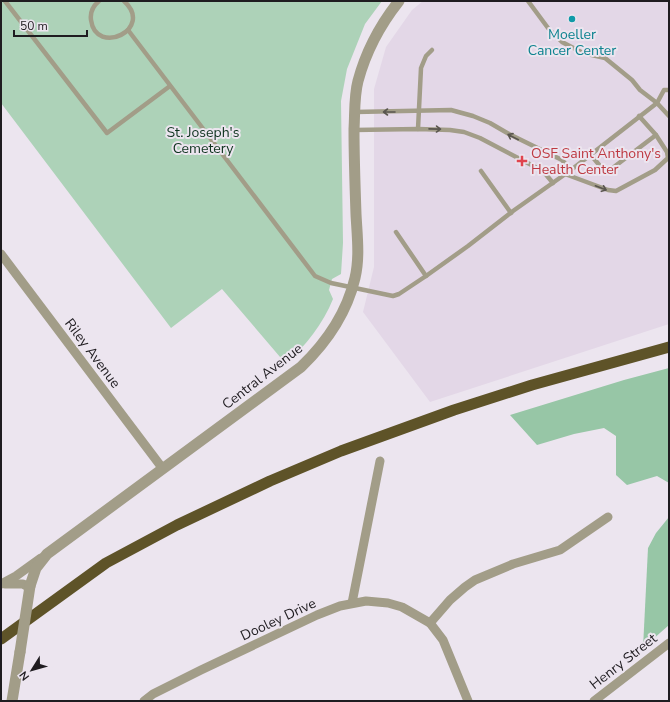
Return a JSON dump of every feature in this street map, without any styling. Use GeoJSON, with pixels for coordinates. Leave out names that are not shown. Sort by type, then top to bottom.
{"type":"FeatureCollection","features":[{"type":"Feature","properties":{"kind":"highway"},"geometry":{"type":"LineString","coordinates":[[1,639],[106,563],[177,525],[270,481],[341,451],[454,410],[558,377],[669,346]]}},
{"type":"Feature","properties":{"kind":"street","name":"Central Avenue"},"geometry":{"type":"LineString","coordinates":[[1,584],[16,576],[47,554],[302,367],[327,338],[343,311],[356,277],[357,256],[354,130],[358,82],[363,63],[376,35],[386,18],[399,1]]}},
{"type":"Feature","properties":{"kind":"street","name":"Riley Avenue"},"geometry":{"type":"LineString","coordinates":[[1,254],[163,469]]}},
{"type":"Feature","properties":{"kind":"street"},"geometry":{"type":"LineString","coordinates":[[352,603],[380,460]]}},
{"type":"Feature","properties":{"kind":"street"},"geometry":{"type":"LineString","coordinates":[[430,623],[450,600],[465,586],[475,580],[514,564],[560,550],[608,517]]}},
{"type":"Feature","properties":{"kind":"street"},"geometry":{"type":"LineString","coordinates":[[12,701],[30,587],[36,568],[47,554]]}},
{"type":"Feature","properties":{"kind":"street","name":"Central Avenue"},"geometry":{"type":"LineString","coordinates":[[1,584],[24,584],[30,587]]}},
{"type":"Feature","properties":{"kind":"street","name":"Dooley Drive"},"geometry":{"type":"LineString","coordinates":[[144,701],[153,694],[201,670],[317,615],[340,606],[366,601],[388,603],[402,607],[430,623],[443,640],[468,701]]}},
{"type":"Feature","properties":{"kind":"street","name":"Henry Street"},"geometry":{"type":"LineString","coordinates":[[594,701],[669,643]]}},
{"type":"Feature","properties":{"kind":"lane"},"geometry":{"type":"LineString","coordinates":[[5,1],[108,133],[170,86]]}},
{"type":"Feature","properties":{"kind":"lane"},"geometry":{"type":"LineString","coordinates":[[99,1],[93,8],[91,21],[98,33],[104,37],[110,38],[117,38],[128,30],[132,17],[131,10],[126,3],[133,1]]}},
{"type":"Feature","properties":{"kind":"lane"},"geometry":{"type":"LineString","coordinates":[[528,1],[548,28],[562,42],[584,53],[605,58],[632,80],[640,90],[657,103],[669,116]]}},
{"type":"Feature","properties":{"kind":"lane"},"geometry":{"type":"LineString","coordinates":[[128,30],[315,276],[331,283],[393,296],[399,294],[426,276],[511,212],[553,183],[657,103],[664,90],[669,90]]}},
{"type":"Feature","properties":{"kind":"lane"},"geometry":{"type":"LineString","coordinates":[[418,129],[421,68],[426,56],[432,50]]}},
{"type":"Feature","properties":{"kind":"lane"},"geometry":{"type":"LineString","coordinates":[[355,112],[450,110],[490,122],[509,134],[562,160],[570,170]]}},
{"type":"Feature","properties":{"kind":"lane"},"geometry":{"type":"LineString","coordinates":[[565,174],[608,190],[616,191],[655,170],[668,158],[668,152],[656,135],[639,116]]}},
{"type":"Feature","properties":{"kind":"lane"},"geometry":{"type":"LineString","coordinates":[[354,130],[418,129],[464,132],[480,138],[543,171],[553,183]]}},
{"type":"Feature","properties":{"kind":"lane"},"geometry":{"type":"LineString","coordinates":[[590,154],[606,173],[656,135]]}},
{"type":"Feature","properties":{"kind":"lane"},"geometry":{"type":"LineString","coordinates":[[481,171],[511,212]]}},
{"type":"Feature","properties":{"kind":"lane"},"geometry":{"type":"LineString","coordinates":[[396,232],[426,276]]}},
{"type":"Feature","properties":{"kind":"shaded area","name":"OSF Saint Anthony's Health Center"},"geometry":{"type":"Polygon","coordinates":[[[423,1],[669,1],[669,324],[430,402],[363,312],[374,267],[374,89],[386,47],[412,10],[423,1]]]}},
{"type":"Feature","properties":{"kind":"green space","name":"St. Joseph's Cemetery"},"geometry":{"type":"Polygon","coordinates":[[[1,1],[382,1],[365,24],[347,69],[341,101],[343,243],[341,274],[332,279],[329,290],[333,299],[319,326],[307,342],[286,364],[222,289],[171,328],[1,103],[1,1]]]}},
{"type":"Feature","properties":{"kind":"green space"},"geometry":{"type":"Polygon","coordinates":[[[669,368],[669,483],[657,476],[627,485],[616,475],[616,436],[604,428],[574,434],[537,445],[510,415],[624,380],[669,368]]]}},
{"type":"Feature","properties":{"kind":"green space"},"geometry":{"type":"Polygon","coordinates":[[[669,517],[669,625],[643,648],[648,548],[656,533],[669,517]]]}},
{"type":"Feature","properties":{"kind":"place","name":"Moeller Cancer Center"},"geometry":{"type":"Point","coordinates":[572,19]}},
{"type":"Feature","properties":{"kind":"place","name":"OSF Saint Anthony's Health Center"},"geometry":{"type":"Point","coordinates":[522,161]}}]}
